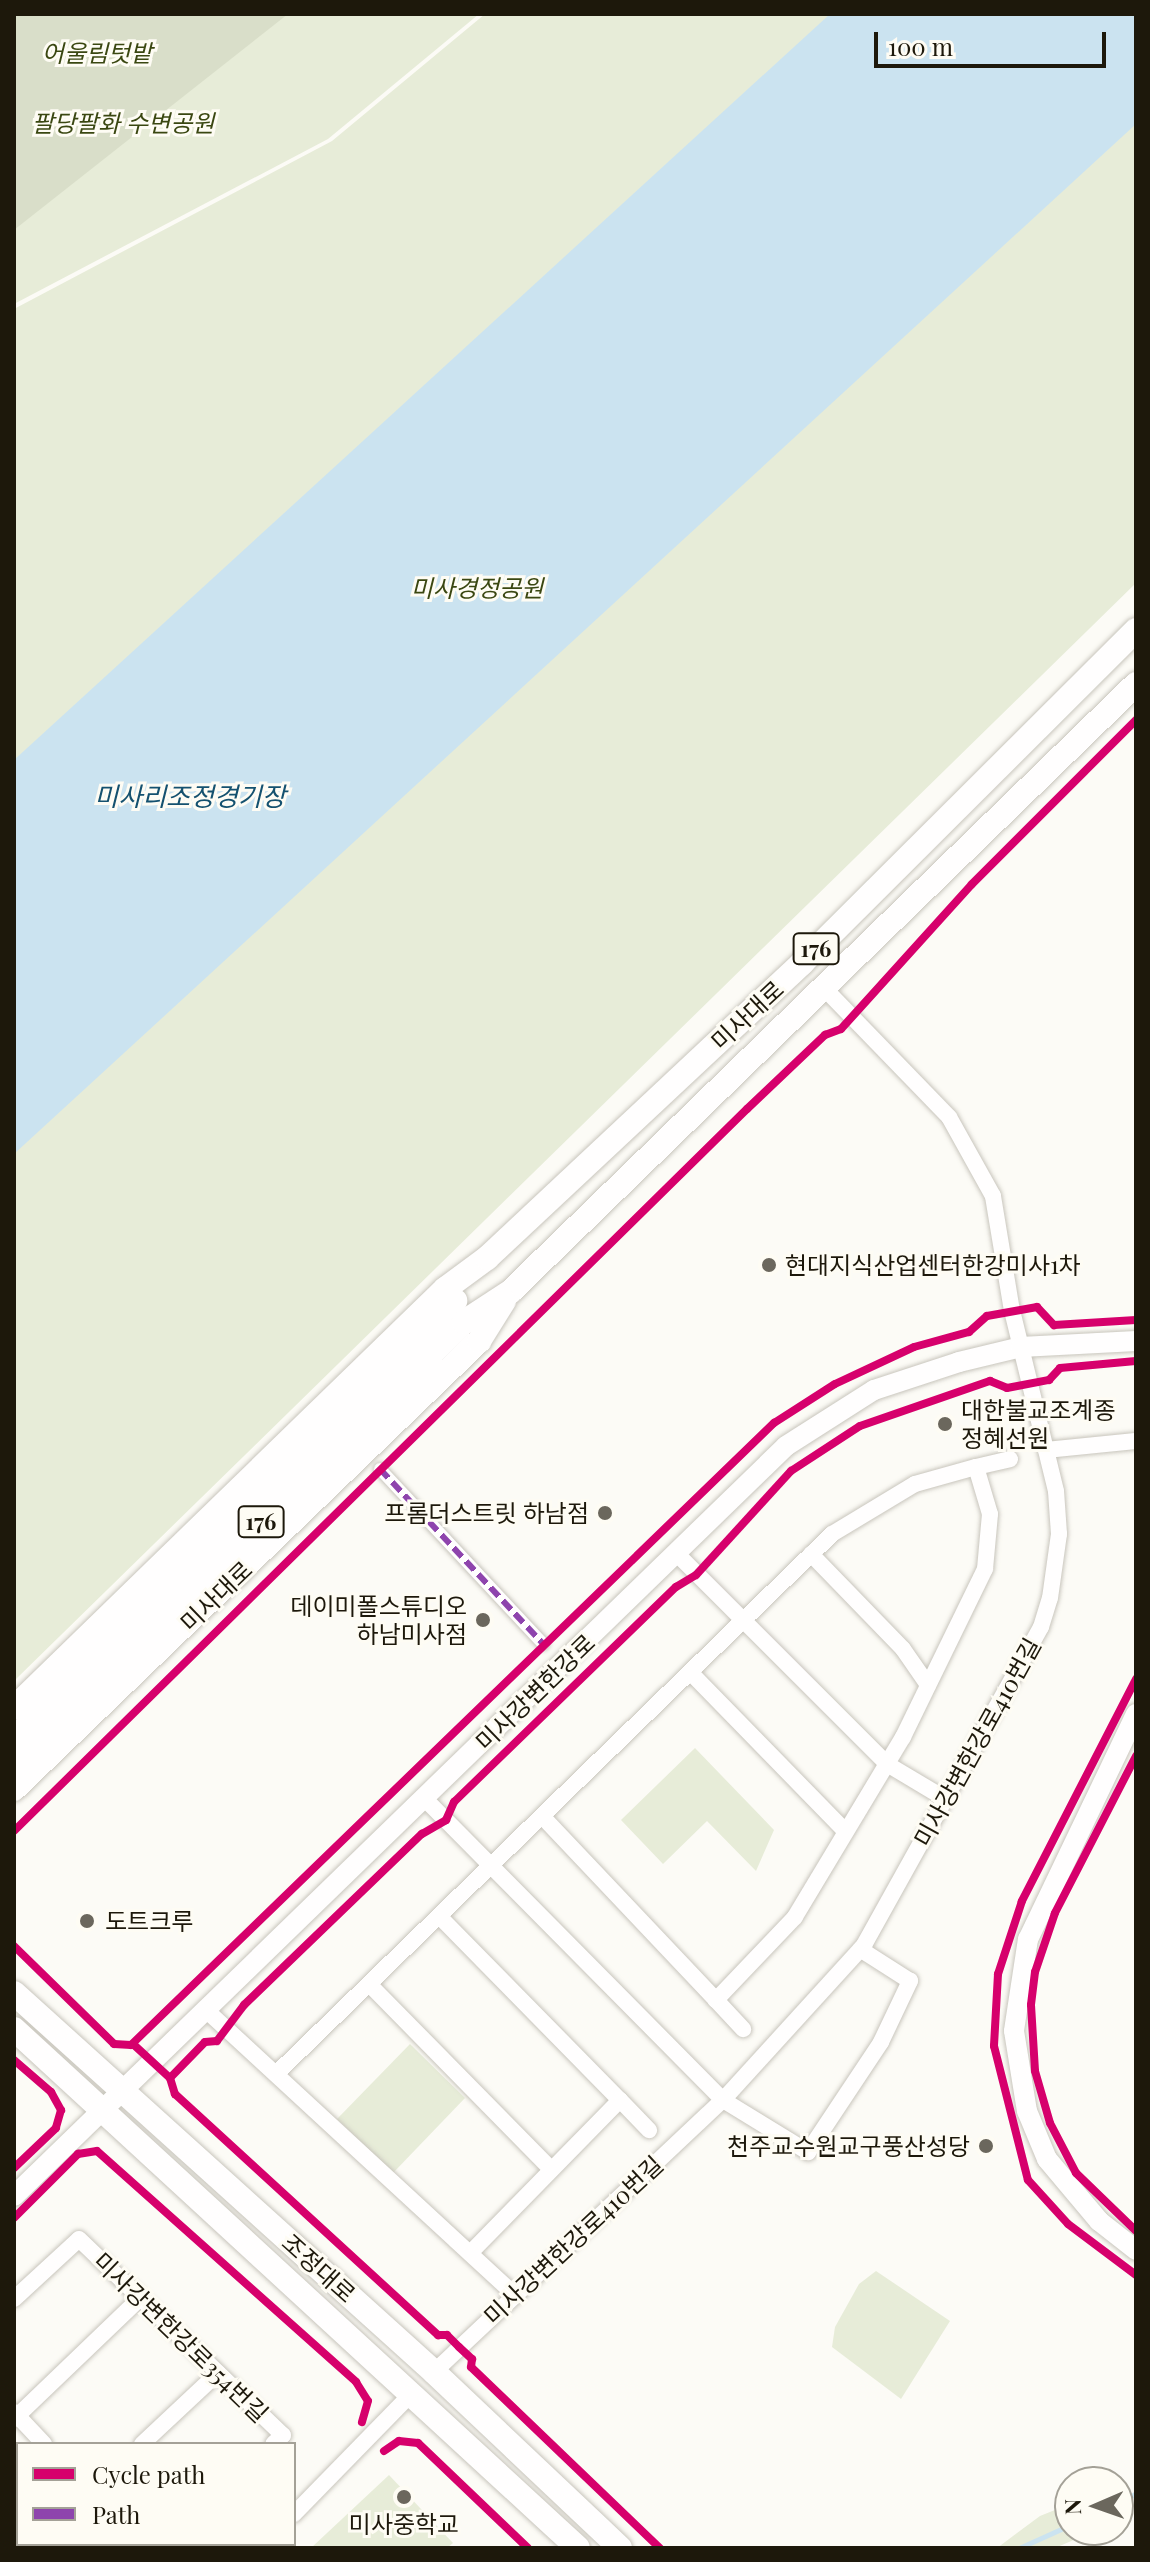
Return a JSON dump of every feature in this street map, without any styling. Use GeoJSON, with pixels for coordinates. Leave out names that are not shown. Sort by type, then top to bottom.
{"type":"FeatureCollection","features":[{"type":"Feature","properties":{"kind":"main road","name":"미사대로"},"geometry":{"type":"LineString","coordinates":[[14,1708],[445,1289],[487,1258],[802,963],[1136,630]]}},
{"type":"Feature","properties":{"kind":"main road","name":"미사대로"},"geometry":{"type":"LineString","coordinates":[[17,1750],[464,1322],[510,1292],[1136,684]]}},
{"type":"Feature","properties":{"kind":"main road","name":"미사대로"},"geometry":{"type":"LineString","coordinates":[[17,1750],[451,1306],[487,1258]]}},
{"type":"Feature","properties":{"kind":"main road","name":"미사대로"},"geometry":{"type":"LineString","coordinates":[[14,1789],[479,1341],[510,1292]]}},
{"type":"Feature","properties":{"kind":"main road","name":"조정대로"},"geometry":{"type":"LineString","coordinates":[[14,1993],[434,2372],[620,2548]]}},
{"type":"Feature","properties":{"kind":"main road","name":"조정대로"},"geometry":{"type":"LineString","coordinates":[[14,2029],[101,2113],[578,2548]]}},
{"type":"Feature","properties":{"kind":"street","name":"미사강변한강로410번길"},"geometry":{"type":"LineString","coordinates":[[434,2372],[513,2293],[723,2100],[860,1949],[1041,1627],[1050,1598],[1059,1534],[1046,1450],[1021,1347],[993,1196],[949,1117],[825,989]]}},
{"type":"Feature","properties":{"kind":"street","name":"미사강변한강로"},"geometry":{"type":"LineString","coordinates":[[14,2196],[786,1446],[853,1402],[959,1362],[1021,1347],[1136,1341]]}},
{"type":"Feature","properties":{"kind":"street"},"geometry":{"type":"LineString","coordinates":[[1046,1450],[1136,1441]]}},
{"type":"Feature","properties":{"kind":"street"},"geometry":{"type":"LineString","coordinates":[[276,2074],[811,1554],[858,1515],[915,1484],[1010,1459]]}},
{"type":"Feature","properties":{"kind":"street"},"geometry":{"type":"LineString","coordinates":[[716,2000],[795,1917],[887,1764],[985,1569],[990,1514],[976,1467]]}},
{"type":"Feature","properties":{"kind":"street"},"geometry":{"type":"LineString","coordinates":[[380,1469],[543,1644]]}},
{"type":"Feature","properties":{"kind":"street"},"geometry":{"type":"LineString","coordinates":[[676,1553],[740,1622],[887,1764],[944,1798]]}},
{"type":"Feature","properties":{"kind":"street"},"geometry":{"type":"LineString","coordinates":[[811,1554],[903,1649],[928,1685]]}},
{"type":"Feature","properties":{"kind":"street"},"geometry":{"type":"LineString","coordinates":[[690,1672],[846,1832]]}},
{"type":"Feature","properties":{"kind":"street"},"geometry":{"type":"LineString","coordinates":[[1136,1714],[1028,1939],[1014,2031],[1027,2111],[1047,2159],[1099,2221],[1136,2250]]}},
{"type":"Feature","properties":{"kind":"street"},"geometry":{"type":"LineString","coordinates":[[425,1799],[723,2100],[808,2152],[881,2042],[910,1981],[860,1949]]}},
{"type":"Feature","properties":{"kind":"street"},"geometry":{"type":"LineString","coordinates":[[542,1816],[743,2029]]}},
{"type":"Feature","properties":{"kind":"street"},"geometry":{"type":"LineString","coordinates":[[439,1916],[649,2130]]}},
{"type":"Feature","properties":{"kind":"street"},"geometry":{"type":"LineString","coordinates":[[369,1984],[551,2169]]}},
{"type":"Feature","properties":{"kind":"street"},"geometry":{"type":"LineString","coordinates":[[206,2010],[472,2251],[513,2293]]}},
{"type":"Feature","properties":{"kind":"street"},"geometry":{"type":"LineString","coordinates":[[472,2251],[620,2100]]}},
{"type":"Feature","properties":{"kind":"street","name":"미사강변한강로354번길"},"geometry":{"type":"LineString","coordinates":[[14,2299],[79,2239],[218,2373],[278,2439]]}},
{"type":"Feature","properties":{"kind":"street"},"geometry":{"type":"LineString","coordinates":[[42,2442],[15,2416],[140,2298]]}},
{"type":"Feature","properties":{"kind":"street"},"geometry":{"type":"LineString","coordinates":[[144,2442],[218,2373]]}},
{"type":"Feature","properties":{"kind":"street"},"geometry":{"type":"LineString","coordinates":[[296,2512],[410,2395]]}},
{"type":"Feature","properties":{"kind":"green space","name":"팔당팔화 수변공원"},"geometry":{"type":"Polygon","coordinates":[[[14,14],[479,14],[328,139],[14,304],[14,14]]]}},
{"type":"Feature","properties":{"kind":"green space","name":"어울림텃밭"},"geometry":{"type":"Polygon","coordinates":[[[14,14],[288,14],[14,230],[14,14]]]}},
{"type":"Feature","properties":{"kind":"green space","name":"미사경정공원"},"geometry":{"type":"Polygon","coordinates":[[[485,14],[1136,14],[1136,583],[14,1681],[14,309],[332,141],[485,14]]]}},
{"type":"Feature","properties":{"kind":"green space"},"geometry":{"type":"Polygon","coordinates":[[[695,1748],[774,1830],[756,1871],[707,1821],[663,1864],[621,1820],[695,1748]]]}},
{"type":"Feature","properties":{"kind":"green space"},"geometry":{"type":"Polygon","coordinates":[[[410,2044],[465,2098],[393,2173],[337,2119],[410,2044]]]}},
{"type":"Feature","properties":{"kind":"green space"},"geometry":{"type":"Polygon","coordinates":[[[876,2271],[950,2321],[901,2399],[832,2347],[835,2327],[859,2284],[876,2271]]]}},
{"type":"Feature","properties":{"kind":"green space"},"geometry":{"type":"Polygon","coordinates":[[[389,2475],[453,2543],[447,2548],[311,2548],[389,2475]]]}},
{"type":"Feature","properties":{"kind":"green space"},"geometry":{"type":"Polygon","coordinates":[[[1054,2510],[1054,2546],[1060,2546],[997,2548],[1040,2516],[1054,2510]]]}},
{"type":"Feature","properties":{"kind":"water","name":"미사리조정경기장"},"geometry":{"type":"Polygon","coordinates":[[[830,14],[1136,14],[1136,124],[14,1154],[14,760],[830,14]]]}},
{"type":"Feature","properties":{"kind":"waterway"},"geometry":{"type":"LineString","coordinates":[[1019,2548],[1054,2532]]}},
{"type":"Feature","properties":{"kind":"marked path"},"geometry":{"type":"LineString","coordinates":[[380,1469],[543,1644]]}},
{"type":"Feature","properties":{"kind":"cycle path"},"geometry":{"type":"LineString","coordinates":[[14,1831],[747,1109],[825,1035],[841,1029],[972,884],[1136,720]]}},
{"type":"Feature","properties":{"kind":"cycle path"},"geometry":{"type":"LineString","coordinates":[[14,1946],[114,2044],[131,2045],[774,1423],[835,1384],[914,1347],[969,1332],[987,1316],[1037,1307],[1054,1325],[1136,1320]]}},
{"type":"Feature","properties":{"kind":"cycle path"},"geometry":{"type":"LineString","coordinates":[[170,2078],[205,2042],[217,2041],[244,2005],[422,1834],[446,1820],[454,1802],[676,1587],[696,1575],[791,1471],[860,1426],[990,1381],[1007,1388],[1049,1380],[1060,1368],[1136,1361]]}},
{"type":"Feature","properties":{"kind":"cycle path"},"geometry":{"type":"LineString","coordinates":[[1136,1679],[1022,1901],[998,1974],[994,2046],[1028,2180],[1068,2224],[1136,2275]]}},
{"type":"Feature","properties":{"kind":"cycle path"},"geometry":{"type":"LineString","coordinates":[[1136,1756],[1055,1913],[1035,1972],[1031,2005],[1035,2071],[1050,2123],[1076,2173],[1136,2231]]}},
{"type":"Feature","properties":{"kind":"cycle path"},"geometry":{"type":"LineString","coordinates":[[133,2044],[170,2078],[175,2094],[438,2335],[447,2335],[472,2359],[471,2367],[660,2548]]}},
{"type":"Feature","properties":{"kind":"cycle path"},"geometry":{"type":"LineString","coordinates":[[14,2060],[51,2092],[61,2110],[56,2128],[14,2168]]}},
{"type":"Feature","properties":{"kind":"cycle path"},"geometry":{"type":"LineString","coordinates":[[14,2218],[78,2154],[97,2151],[356,2382],[368,2401],[362,2422]]}},
{"type":"Feature","properties":{"kind":"cycle path"},"geometry":{"type":"LineString","coordinates":[[384,2451],[399,2441],[418,2443],[528,2548]]}},
{"type":"Feature","properties":{"kind":"place","name":"현대지식산업센터한강미사1차"},"geometry":{"type":"Point","coordinates":[769,1265]}},
{"type":"Feature","properties":{"kind":"place","name":"대한불교조계종 정혜선원"},"geometry":{"type":"Point","coordinates":[945,1424]}},
{"type":"Feature","properties":{"kind":"place","name":"프롬더스트릿 하남점"},"geometry":{"type":"Point","coordinates":[605,1513]}},
{"type":"Feature","properties":{"kind":"place","name":"데이미폴스튜디오 하남미사점"},"geometry":{"type":"Point","coordinates":[483,1620]}},
{"type":"Feature","properties":{"kind":"place","name":"도트크루"},"geometry":{"type":"Point","coordinates":[87,1921]}},
{"type":"Feature","properties":{"kind":"place","name":"천주교수원교구풍산성당"},"geometry":{"type":"Point","coordinates":[986,2146]}},
{"type":"Feature","properties":{"kind":"place","name":"미사중학교"},"geometry":{"type":"Point","coordinates":[404,2497]}}]}
